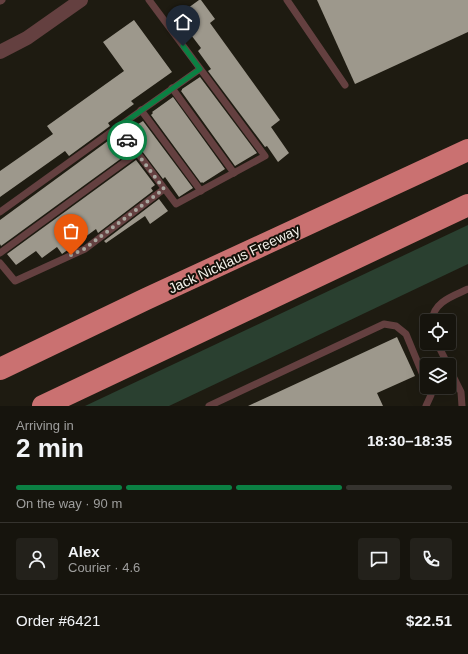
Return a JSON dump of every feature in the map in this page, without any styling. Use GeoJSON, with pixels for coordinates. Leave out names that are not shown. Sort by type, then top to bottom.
{"type":"FeatureCollection","features":[{"type":"Feature","properties":{"kind":"highway","name":"Jack Nicklaus Freeway"},"geometry":{"type":"LineString","coordinates":[[0,369],[468,150]]}},
{"type":"Feature","properties":{"kind":"highway"},"geometry":{"type":"LineString","coordinates":[[43,406],[468,205]]}},
{"type":"Feature","properties":{"kind":"highway"},"geometry":{"type":"LineString","coordinates":[[0,357],[146,300]]}},
{"type":"Feature","properties":{"kind":"street"},"geometry":{"type":"LineString","coordinates":[[0,52],[27,38],[80,0]]}},
{"type":"Feature","properties":{"kind":"lane"},"geometry":{"type":"LineString","coordinates":[[118,127],[176,204],[265,156],[149,0]]}},
{"type":"Feature","properties":{"kind":"lane"},"geometry":{"type":"LineString","coordinates":[[287,0],[345,85]]}},
{"type":"Feature","properties":{"kind":"lane"},"geometry":{"type":"LineString","coordinates":[[0,212],[200,69]]}},
{"type":"Feature","properties":{"kind":"lane"},"geometry":{"type":"LineString","coordinates":[[172,88],[234,173]]}},
{"type":"Feature","properties":{"kind":"lane"},"geometry":{"type":"LineString","coordinates":[[141,110],[201,190]]}},
{"type":"Feature","properties":{"kind":"lane"},"geometry":{"type":"LineString","coordinates":[[0,253],[137,154]]}},
{"type":"Feature","properties":{"kind":"lane"},"geometry":{"type":"LineString","coordinates":[[0,263],[15,281],[84,249],[164,189]]}},
{"type":"Feature","properties":{"kind":"lane"},"geometry":{"type":"LineString","coordinates":[[433,314],[440,302],[468,289]]}},
{"type":"Feature","properties":{"kind":"lane"},"geometry":{"type":"LineString","coordinates":[[209,406],[384,324],[396,326],[406,334],[420,369]]}},
{"type":"Feature","properties":{"kind":"lane"},"geometry":{"type":"LineString","coordinates":[[456,382],[461,392],[462,406]]}},
{"type":"Feature","properties":{"kind":"lane"},"geometry":{"type":"LineString","coordinates":[[426,406],[431,394]]}},
{"type":"Feature","properties":{"kind":"green space"},"geometry":{"type":"Polygon","coordinates":[[[468,225],[468,264],[169,406],[85,406],[468,225]]]}},
{"type":"Feature","properties":{"kind":"building"},"geometry":{"type":"Polygon","coordinates":[[[201,0],[215,19],[210,23],[280,120],[271,127],[289,153],[278,162],[208,71],[211,69],[198,51],[201,48],[185,27],[182,30],[173,19],[201,0]]]}},
{"type":"Feature","properties":{"kind":"building"},"geometry":{"type":"Polygon","coordinates":[[[317,0],[468,0],[468,32],[355,84],[317,0]]]}},
{"type":"Feature","properties":{"kind":"building"},"geometry":{"type":"Polygon","coordinates":[[[134,20],[172,72],[131,101],[134,104],[108,123],[110,126],[69,156],[65,151],[0,197],[0,171],[53,134],[47,126],[124,71],[103,42],[134,20]]]}},
{"type":"Feature","properties":{"kind":"building"},"geometry":{"type":"Polygon","coordinates":[[[200,77],[257,153],[235,166],[181,91],[200,77]]]}},
{"type":"Feature","properties":{"kind":"building"},"geometry":{"type":"Polygon","coordinates":[[[173,97],[225,169],[203,183],[201,183],[151,115],[153,113],[152,112],[173,97]]]}},
{"type":"Feature","properties":{"kind":"building"},"geometry":{"type":"Polygon","coordinates":[[[143,121],[193,188],[179,197],[165,177],[163,179],[127,131],[143,121]]]}},
{"type":"Feature","properties":{"kind":"building"},"geometry":{"type":"Polygon","coordinates":[[[116,135],[130,152],[1,246],[0,220],[116,135]]]}},
{"type":"Feature","properties":{"kind":"building"},"geometry":{"type":"Polygon","coordinates":[[[136,160],[155,185],[151,188],[153,191],[98,233],[96,229],[62,254],[57,247],[42,258],[36,251],[16,265],[7,254],[136,160]]]}},
{"type":"Feature","properties":{"kind":"building"},"geometry":{"type":"Polygon","coordinates":[[[159,199],[168,211],[150,224],[145,216],[106,243],[104,241],[159,199]]]}},
{"type":"Feature","properties":{"kind":"building"},"geometry":{"type":"Polygon","coordinates":[[[397,337],[415,376],[377,393],[383,406],[248,406],[397,337]]]}},
{"type":"Feature","properties":{"kind":"way so far"},"geometry":{"type":"LineString","coordinates":[[71,255],[84,249],[164,189],[127,140]]}},
{"type":"Feature","properties":{"kind":"route"},"geometry":{"type":"LineString","coordinates":[[127,140],[118,127],[200,69],[183,46]]}}]}
